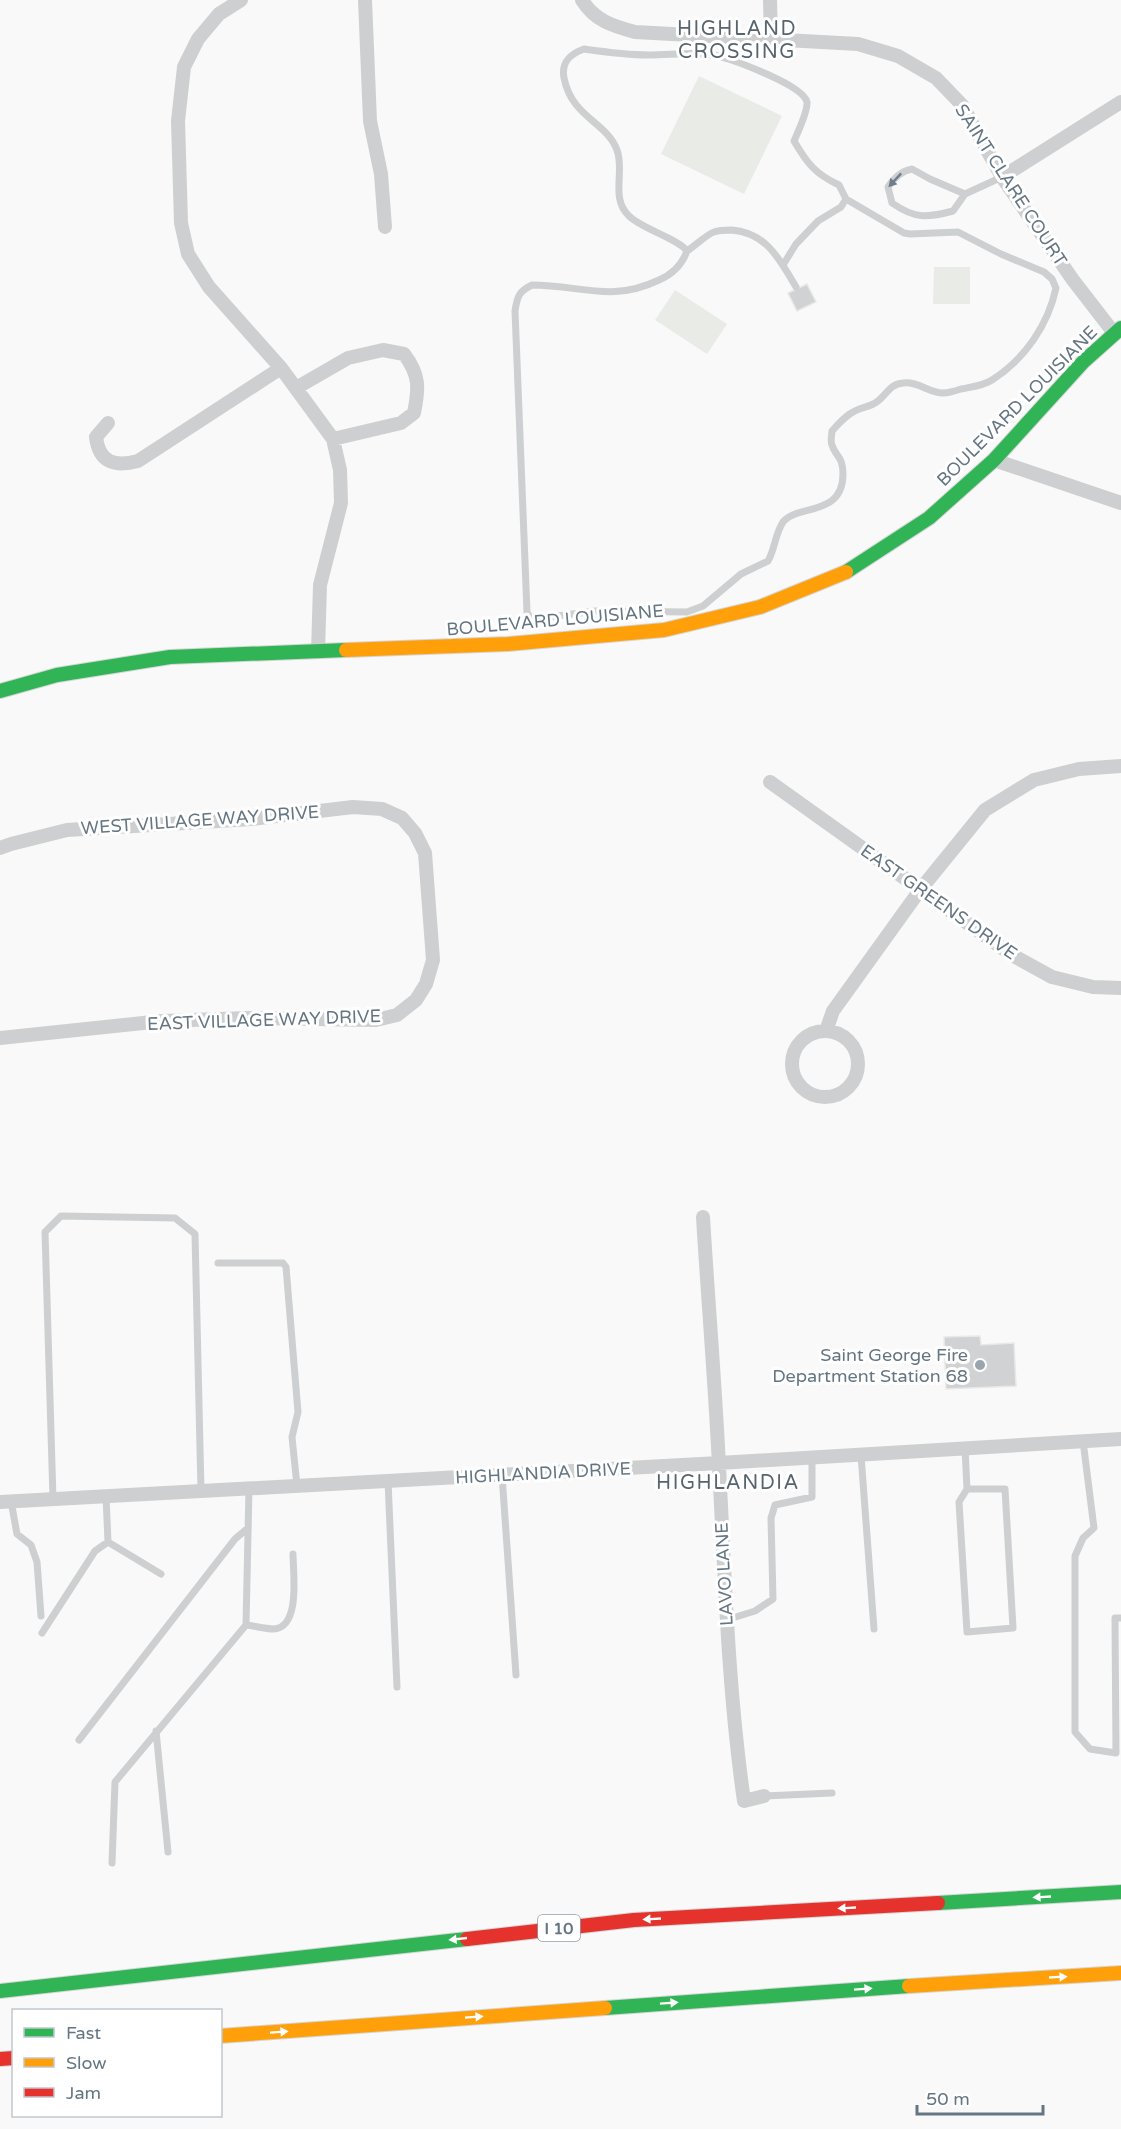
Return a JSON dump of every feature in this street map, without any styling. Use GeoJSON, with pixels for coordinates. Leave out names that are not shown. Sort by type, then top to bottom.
{"type":"FeatureCollection","features":[{"type":"Feature","properties":{"kind":"main road","name":"BOULEVARD LOUISIANE"},"geometry":{"type":"LineString","coordinates":[[0,691],[57,675],[170,657],[508,644],[664,630],[760,607],[850,570],[929,518],[994,460],[1083,362],[1118,330]]}},
{"type":"Feature","properties":{"kind":"main road"},"geometry":{"type":"LineString","coordinates":[[1081,1894],[1121,1883]]}},
{"type":"Feature","properties":{"kind":"main road","name":"I 10"},"geometry":{"type":"LineString","coordinates":[[0,1991],[634,1920],[1121,1892]]}},
{"type":"Feature","properties":{"kind":"main road"},"geometry":{"type":"LineString","coordinates":[[222,2036],[920,1984],[1121,1974]]}},
{"type":"Feature","properties":{"kind":"street"},"geometry":{"type":"LineString","coordinates":[[241,0],[219,14],[198,39],[184,67],[178,121],[181,223],[188,254],[209,287],[281,368],[333,438],[340,470],[341,503],[320,585],[318,652]]}},
{"type":"Feature","properties":{"kind":"street"},"geometry":{"type":"LineString","coordinates":[[365,0],[370,121],[381,174],[386,227]]}},
{"type":"Feature","properties":{"kind":"street","name":"SAINT CLARE COURT"},"geometry":{"type":"LineString","coordinates":[[582,0],[586,7],[607,25],[635,32],[858,44],[898,56],[936,78],[962,105],[1002,177],[1073,280],[1118,330]]}},
{"type":"Feature","properties":{"kind":"street"},"geometry":{"type":"LineString","coordinates":[[770,0],[771,39]]}},
{"type":"Feature","properties":{"kind":"street"},"geometry":{"type":"LineString","coordinates":[[1002,177],[1121,102]]}},
{"type":"Feature","properties":{"kind":"street"},"geometry":{"type":"LineString","coordinates":[[296,387],[348,358],[383,350],[404,354],[414,368],[418,392],[414,412],[401,423],[333,438]]}},
{"type":"Feature","properties":{"kind":"street"},"geometry":{"type":"LineString","coordinates":[[108,423],[96,437],[98,451],[108,461],[122,465],[138,461],[281,368]]}},
{"type":"Feature","properties":{"kind":"street"},"geometry":{"type":"LineString","coordinates":[[994,460],[1121,503]]}},
{"type":"Feature","properties":{"kind":"street"},"geometry":{"type":"LineString","coordinates":[[826,1031],[833,1011],[920,890],[985,810],[1034,780],[1078,768],[1121,766]]}},
{"type":"Feature","properties":{"kind":"street","name":"EAST GREENS DRIVE"},"geometry":{"type":"LineString","coordinates":[[770,782],[1012,955],[1052,976],[1093,987],[1121,988]]}},
{"type":"Feature","properties":{"kind":"street","name":"WEST VILLAGE WAY DRIVE"},"geometry":{"type":"LineString","coordinates":[[0,848],[67,830],[252,819],[353,807],[382,809],[402,818],[416,833],[425,853],[433,960],[426,984],[416,1000]]}},
{"type":"Feature","properties":{"kind":"street","name":"EAST VILLAGE WAY DRIVE"},"geometry":{"type":"LineString","coordinates":[[0,1038],[162,1021],[248,1018],[376,1020],[397,1015],[416,1000]]}},
{"type":"Feature","properties":{"kind":"street"},"geometry":{"type":"LineString","coordinates":[[826,1031],[846,1038],[853,1045],[859,1065],[851,1085],[834,1096],[823,1097],[812,1095],[802,1089],[792,1069],[797,1047],[805,1038],[826,1031]]}},
{"type":"Feature","properties":{"kind":"street","name":"LAVO LANE"},"geometry":{"type":"LineString","coordinates":[[703,1216],[719,1463],[726,1620],[736,1750],[744,1802],[764,1797]]}},
{"type":"Feature","properties":{"kind":"street","name":"HIGHLANDIA DRIVE"},"geometry":{"type":"LineString","coordinates":[[5,1502],[1121,1439]]}},
{"type":"Feature","properties":{"kind":"lane"},"geometry":{"type":"LineString","coordinates":[[687,251],[680,243],[661,236],[627,215],[618,194],[620,170],[613,142],[578,109],[567,91],[562,70],[566,60],[574,52],[584,49],[647,55],[685,53],[718,56],[781,80],[797,89],[806,99],[807,107],[794,141],[808,165],[824,178],[839,185],[846,200],[904,233],[958,232],[1001,254],[1044,272],[1052,279],[1056,288],[1048,316],[1024,353],[992,380],[981,385],[945,393],[934,392],[916,384],[904,382],[894,385],[879,401],[855,410],[844,418],[832,431],[831,444],[841,458],[844,475],[838,495],[819,508],[791,516],[784,521],[768,561],[741,574],[703,606],[687,612],[673,613],[595,610],[545,619],[530,617],[527,612],[515,311],[517,296],[524,288],[532,285],[609,293],[631,291],[671,274],[681,265],[687,251],[712,232],[736,231],[760,238],[783,265],[796,287]]}},
{"type":"Feature","properties":{"kind":"lane"},"geometry":{"type":"LineString","coordinates":[[965,194],[912,169],[905,170],[888,187],[892,203],[907,214],[930,217],[953,211],[965,194],[1002,177]]}},
{"type":"Feature","properties":{"kind":"lane"},"geometry":{"type":"LineString","coordinates":[[783,265],[796,244],[818,221],[840,207],[846,200]]}},
{"type":"Feature","properties":{"kind":"lane"},"geometry":{"type":"LineString","coordinates":[[53,1499],[45,1232],[62,1216],[176,1218],[195,1234],[201,1491]]}},
{"type":"Feature","properties":{"kind":"lane"},"geometry":{"type":"LineString","coordinates":[[218,1263],[283,1263],[286,1267],[298,1412],[292,1437],[297,1486]]}},
{"type":"Feature","properties":{"kind":"lane"},"geometry":{"type":"LineString","coordinates":[[1083,1441],[1094,1528],[1083,1538],[1075,1556],[1075,1732],[1090,1749],[1116,1753],[1115,1618],[1121,1618]]}},
{"type":"Feature","properties":{"kind":"lane"},"geometry":{"type":"LineString","coordinates":[[965,1448],[967,1489],[959,1502],[967,1632],[1013,1628],[1005,1489],[967,1489]]}},
{"type":"Feature","properties":{"kind":"lane"},"geometry":{"type":"LineString","coordinates":[[861,1455],[874,1629]]}},
{"type":"Feature","properties":{"kind":"lane"},"geometry":{"type":"LineString","coordinates":[[726,1620],[755,1611],[773,1599],[771,1518],[775,1506],[812,1497],[812,1458]]}},
{"type":"Feature","properties":{"kind":"lane"},"geometry":{"type":"LineString","coordinates":[[502,1475],[516,1675]]}},
{"type":"Feature","properties":{"kind":"lane"},"geometry":{"type":"LineString","coordinates":[[388,1481],[397,1687]]}},
{"type":"Feature","properties":{"kind":"lane"},"geometry":{"type":"LineString","coordinates":[[112,1863],[115,1782],[246,1625],[249,1488]]}},
{"type":"Feature","properties":{"kind":"lane"},"geometry":{"type":"LineString","coordinates":[[106,1496],[108,1542]]}},
{"type":"Feature","properties":{"kind":"lane"},"geometry":{"type":"LineString","coordinates":[[5,1502],[17,1534],[31,1545],[37,1562],[41,1616]]}},
{"type":"Feature","properties":{"kind":"lane"},"geometry":{"type":"LineString","coordinates":[[79,1740],[235,1539],[248,1528]]}},
{"type":"Feature","properties":{"kind":"lane"},"geometry":{"type":"LineString","coordinates":[[108,1542],[161,1574]]}},
{"type":"Feature","properties":{"kind":"lane"},"geometry":{"type":"LineString","coordinates":[[42,1633],[95,1551],[108,1542]]}},
{"type":"Feature","properties":{"kind":"lane"},"geometry":{"type":"LineString","coordinates":[[246,1625],[276,1629],[286,1624],[294,1608],[292,1554]]}},
{"type":"Feature","properties":{"kind":"lane"},"geometry":{"type":"LineString","coordinates":[[156,1731],[168,1852]]}},
{"type":"Feature","properties":{"kind":"lane"},"geometry":{"type":"LineString","coordinates":[[764,1797],[832,1793]]}},
{"type":"Feature","properties":{"kind":"shaded area"},"geometry":{"type":"Polygon","coordinates":[[[699,76],[782,116],[744,194],[661,154],[699,76]]]}},
{"type":"Feature","properties":{"kind":"shaded area"},"geometry":{"type":"Polygon","coordinates":[[[934,267],[970,267],[970,304],[933,304],[934,267]]]}},
{"type":"Feature","properties":{"kind":"shaded area"},"geometry":{"type":"Polygon","coordinates":[[[675,290],[727,324],[707,354],[655,320],[675,290]]]}},
{"type":"Feature","properties":{"kind":"building"},"geometry":{"type":"Polygon","coordinates":[[[807,284],[816,302],[797,311],[788,293],[807,284]]]}},
{"type":"Feature","properties":{"kind":"building","name":"Saint George Fire Department Station 68"},"geometry":{"type":"Polygon","coordinates":[[[980,1336],[981,1345],[1014,1343],[1016,1386],[946,1389],[944,1337],[980,1336]]]}},
{"type":"Feature","properties":{"kind":"traffic: fast"},"geometry":{"type":"LineString","coordinates":[[846,572],[929,518],[994,460],[1083,362],[1121,328]]}},
{"type":"Feature","properties":{"kind":"traffic: fast"},"geometry":{"type":"LineString","coordinates":[[0,691],[57,675],[170,657],[346,650]]}},
{"type":"Feature","properties":{"kind":"traffic: fast"},"geometry":{"type":"LineString","coordinates":[[938,1903],[1121,1892]]}},
{"type":"Feature","properties":{"kind":"traffic: fast"},"geometry":{"type":"LineString","coordinates":[[0,1991],[467,1939]]}},
{"type":"Feature","properties":{"kind":"traffic: fast"},"geometry":{"type":"LineString","coordinates":[[605,2008],[909,1986]]}},
{"type":"Feature","properties":{"kind":"traffic: slow"},"geometry":{"type":"LineString","coordinates":[[346,650],[508,644],[664,630],[760,607],[846,572]]}},
{"type":"Feature","properties":{"kind":"traffic: slow"},"geometry":{"type":"LineString","coordinates":[[909,1986],[1121,1973]]}},
{"type":"Feature","properties":{"kind":"traffic: slow"},"geometry":{"type":"LineString","coordinates":[[222,2036],[605,2008]]}},
{"type":"Feature","properties":{"kind":"traffic: jam"},"geometry":{"type":"LineString","coordinates":[[467,1939],[634,1920],[938,1903]]}},
{"type":"Feature","properties":{"kind":"traffic: jam"},"geometry":{"type":"LineString","coordinates":[[0,2059],[12,2058]]}},
{"type":"Feature","properties":{"kind":"place","name":"Saint George Fire Department Station 68"},"geometry":{"type":"Point","coordinates":[980,1365]}},
{"type":"Feature","properties":{"kind":"district","name":"HIGHLAND CROSSING"},"geometry":{"type":"Point","coordinates":[737,40]}},
{"type":"Feature","properties":{"kind":"district","name":"HIGHLANDIA"},"geometry":{"type":"Point","coordinates":[728,1482]}}]}
